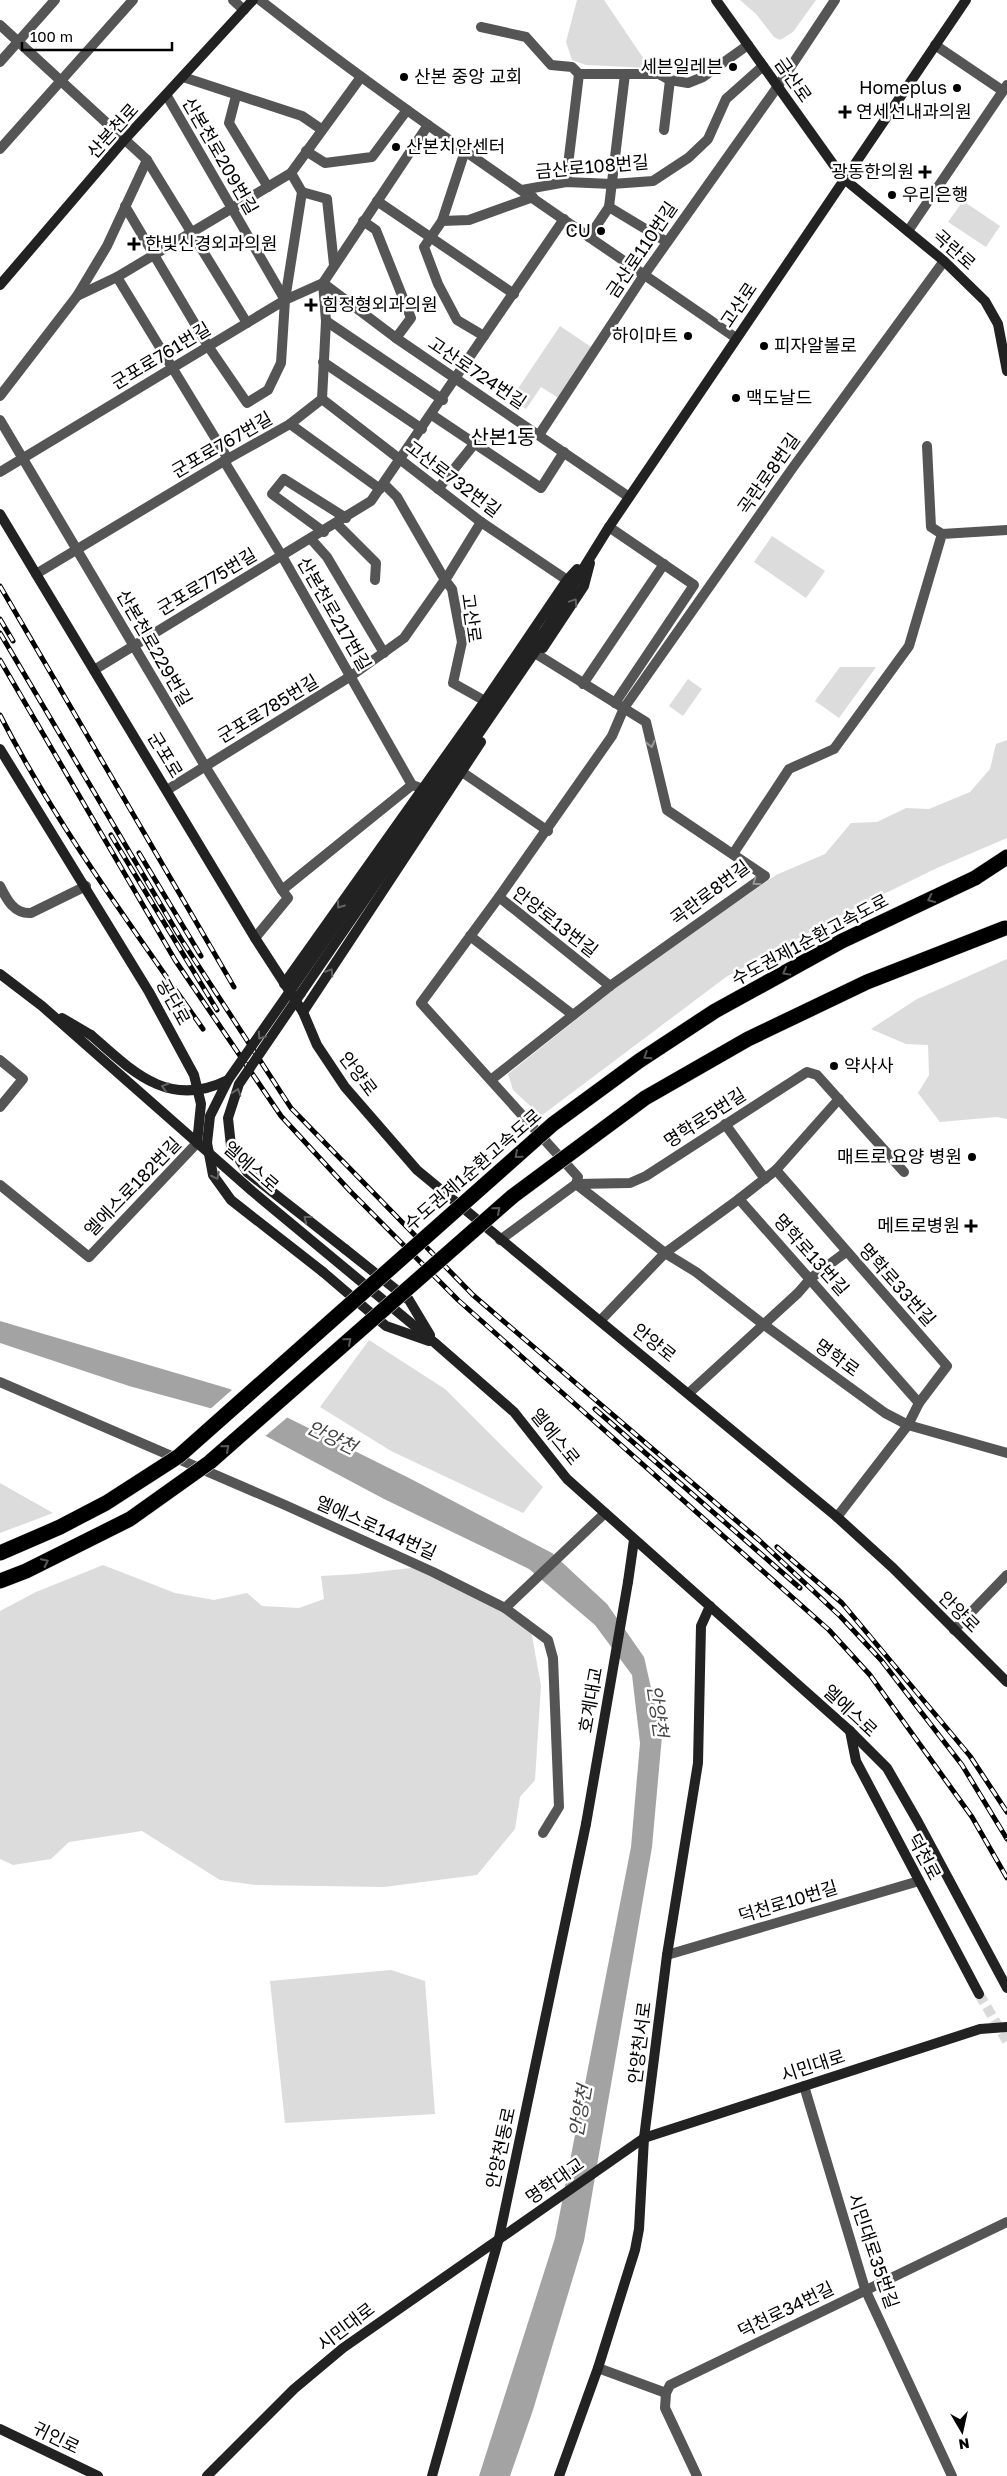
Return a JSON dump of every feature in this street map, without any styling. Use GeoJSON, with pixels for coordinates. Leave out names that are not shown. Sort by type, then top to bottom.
{"type":"FeatureCollection","features":[{"type":"Feature","properties":{"kind":"highway"},"geometry":{"type":"LineString","coordinates":[[975,878],[1007,857]]}},
{"type":"Feature","properties":{"kind":"highway","name":"수도권제1순환고속도로"},"geometry":{"type":"LineString","coordinates":[[0,1553],[60,1527],[106,1503],[179,1456],[531,1143],[639,1061],[716,1011],[842,941],[975,878],[1007,867]]}},
{"type":"Feature","properties":{"kind":"highway"},"geometry":{"type":"LineString","coordinates":[[0,1581],[26,1571],[130,1519],[210,1462],[513,1196],[645,1098],[748,1039],[850,990],[1006,928]]}},
{"type":"Feature","properties":{"kind":"street"},"geometry":{"type":"LineString","coordinates":[[0,62],[55,0]]}},
{"type":"Feature","properties":{"kind":"street"},"geometry":{"type":"LineString","coordinates":[[0,149],[133,0]]}},
{"type":"Feature","properties":{"kind":"street"},"geometry":{"type":"LineString","coordinates":[[233,0],[244,10]]}},
{"type":"Feature","properties":{"kind":"street","name":"산본천로"},"geometry":{"type":"LineString","coordinates":[[0,285],[126,139],[253,0]]}},
{"type":"Feature","properties":{"kind":"street"},"geometry":{"type":"LineString","coordinates":[[260,0],[428,125],[736,338]]}},
{"type":"Feature","properties":{"kind":"street","name":"금산로"},"geometry":{"type":"LineString","coordinates":[[716,0],[843,178]]}},
{"type":"Feature","properties":{"kind":"street","name":"금산로110번길"},"geometry":{"type":"LineString","coordinates":[[539,435],[644,274],[778,86],[835,0]]}},
{"type":"Feature","properties":{"kind":"street","name":"고산로"},"geometry":{"type":"LineString","coordinates":[[544,632],[629,496],[843,178],[966,0]]}},
{"type":"Feature","properties":{"kind":"street"},"geometry":{"type":"LineString","coordinates":[[0,25],[17,43],[126,139],[147,160],[247,323]]}},
{"type":"Feature","properties":{"kind":"street"},"geometry":{"type":"LineString","coordinates":[[481,27],[526,37],[551,65],[572,67],[579,74],[659,74],[670,80],[688,83],[703,78],[748,44]]}},
{"type":"Feature","properties":{"kind":"street"},"geometry":{"type":"LineString","coordinates":[[908,231],[1005,88],[935,45]]}},
{"type":"Feature","properties":{"kind":"street","name":"금산로108번길"},"geometry":{"type":"LineString","coordinates":[[522,190],[566,182],[612,184],[653,180],[688,158],[708,139],[726,99],[763,66]]}},
{"type":"Feature","properties":{"kind":"street"},"geometry":{"type":"LineString","coordinates":[[566,182],[579,74]]}},
{"type":"Feature","properties":{"kind":"street"},"geometry":{"type":"LineString","coordinates":[[589,237],[609,207],[625,74]]}},
{"type":"Feature","properties":{"kind":"street"},"geometry":{"type":"LineString","coordinates":[[77,296],[117,277],[290,173],[361,77]]}},
{"type":"Feature","properties":{"kind":"street"},"geometry":{"type":"LineString","coordinates":[[183,78],[302,116],[321,129]]}},
{"type":"Feature","properties":{"kind":"street"},"geometry":{"type":"LineString","coordinates":[[664,130],[670,80]]}},
{"type":"Feature","properties":{"kind":"street","name":"산본천로209번길"},"geometry":{"type":"LineString","coordinates":[[167,96],[285,300]]}},
{"type":"Feature","properties":{"kind":"street"},"geometry":{"type":"LineString","coordinates":[[236,96],[229,123],[268,187]]}},
{"type":"Feature","properties":{"kind":"street"},"geometry":{"type":"LineString","coordinates":[[306,151],[325,163],[372,157],[407,110]]}},
{"type":"Feature","properties":{"kind":"street"},"geometry":{"type":"LineString","coordinates":[[322,399],[326,321],[322,283],[428,125]]}},
{"type":"Feature","properties":{"kind":"street"},"geometry":{"type":"LineString","coordinates":[[465,151],[442,221],[424,247],[438,284],[457,320],[484,336]]}},
{"type":"Feature","properties":{"kind":"street"},"geometry":{"type":"LineString","coordinates":[[0,396],[77,296],[107,246],[147,160]]}},
{"type":"Feature","properties":{"kind":"street"},"geometry":{"type":"LineString","coordinates":[[125,206],[208,346],[247,403],[268,390],[281,363],[285,300],[302,192],[290,173]]}},
{"type":"Feature","properties":{"kind":"street","name":"곡란로"},"geometry":{"type":"LineString","coordinates":[[843,178],[944,260],[985,301],[998,324],[1007,371]]}},
{"type":"Feature","properties":{"kind":"street"},"geometry":{"type":"LineString","coordinates":[[302,192],[327,199],[334,265]]}},
{"type":"Feature","properties":{"kind":"street"},"geometry":{"type":"LineString","coordinates":[[442,221],[469,220],[533,197]]}},
{"type":"Feature","properties":{"kind":"street"},"geometry":{"type":"LineString","coordinates":[[377,201],[514,294]]}},
{"type":"Feature","properties":{"kind":"street"},"geometry":{"type":"LineString","coordinates":[[609,207],[667,242]]}},
{"type":"Feature","properties":{"kind":"street","name":"군포로775번길"},"geometry":{"type":"LineString","coordinates":[[94,670],[324,532],[371,501],[432,415],[564,219]]}},
{"type":"Feature","properties":{"kind":"street"},"geometry":{"type":"LineString","coordinates":[[363,221],[376,230],[411,318],[396,338]]}},
{"type":"Feature","properties":{"kind":"street","name":"곡란로8번길"},"geometry":{"type":"LineString","coordinates":[[499,897],[548,831],[612,736],[620,706],[944,260]]}},
{"type":"Feature","properties":{"kind":"street","name":"산본천로217번길"},"geometry":{"type":"LineString","coordinates":[[117,277],[282,556],[412,785]]}},
{"type":"Feature","properties":{"kind":"street","name":"군포로761번길"},"geometry":{"type":"LineString","coordinates":[[0,472],[285,300],[322,283]]}},
{"type":"Feature","properties":{"kind":"street","name":"고산로724번길"},"geometry":{"type":"LineString","coordinates":[[322,283],[396,338],[629,496]]}},
{"type":"Feature","properties":{"kind":"street"},"geometry":{"type":"LineString","coordinates":[[326,321],[442,400]]}},
{"type":"Feature","properties":{"kind":"street"},"geometry":{"type":"LineString","coordinates":[[323,362],[422,429]]}},
{"type":"Feature","properties":{"kind":"street","name":"군포로767번길"},"geometry":{"type":"LineString","coordinates":[[36,574],[226,460],[290,424],[322,399]]}},
{"type":"Feature","properties":{"kind":"street","name":"고산로732번길"},"geometry":{"type":"LineString","coordinates":[[322,399],[481,522],[567,580]]}},
{"type":"Feature","properties":{"kind":"street"},"geometry":{"type":"LineString","coordinates":[[432,415],[540,488],[564,452]]}},
{"type":"Feature","properties":{"kind":"street","name":"산본천로229번길"},"geometry":{"type":"LineString","coordinates":[[0,420],[205,766],[282,890]]}},
{"type":"Feature","properties":{"kind":"street"},"geometry":{"type":"LineString","coordinates":[[290,424],[397,497],[445,580]]}},
{"type":"Feature","properties":{"kind":"street"},"geometry":{"type":"LineString","coordinates":[[438,489],[475,443]]}},
{"type":"Feature","properties":{"kind":"street"},"geometry":{"type":"LineString","coordinates":[[927,446],[931,527],[942,534],[1007,530]]}},
{"type":"Feature","properties":{"kind":"street"},"geometry":{"type":"LineString","coordinates":[[324,532],[272,494],[284,478],[346,518]]}},
{"type":"Feature","properties":{"kind":"street","name":"군포로"},"geometry":{"type":"LineString","coordinates":[[0,514],[255,938],[303,1012]]}},
{"type":"Feature","properties":{"kind":"street","name":"군포로785번길"},"geometry":{"type":"LineString","coordinates":[[166,790],[351,676],[404,638],[445,580],[481,522]]}},
{"type":"Feature","properties":{"kind":"street"},"geometry":{"type":"LineString","coordinates":[[337,524],[376,563],[375,580]]}},
{"type":"Feature","properties":{"kind":"street"},"geometry":{"type":"LineString","coordinates":[[538,655],[620,706],[694,585],[609,527]]}},
{"type":"Feature","properties":{"kind":"street"},"geometry":{"type":"LineString","coordinates":[[733,854],[789,769],[834,749],[908,646],[942,534]]}},
{"type":"Feature","properties":{"kind":"street"},"geometry":{"type":"LineString","coordinates":[[311,539],[328,557],[384,653]]}},
{"type":"Feature","properties":{"kind":"street"},"geometry":{"type":"LineString","coordinates":[[284,984],[423,790],[567,580],[592,553]]}},
{"type":"Feature","properties":{"kind":"street"},"geometry":{"type":"LineString","coordinates":[[303,1012],[584,586],[592,553]]}},
{"type":"Feature","properties":{"kind":"street"},"geometry":{"type":"LineString","coordinates":[[583,684],[664,564]]}},
{"type":"Feature","properties":{"kind":"street","name":"고산로"},"geometry":{"type":"LineString","coordinates":[[445,580],[452,589],[462,642],[453,684],[485,701]]}},
{"type":"Feature","properties":{"kind":"street"},"geometry":{"type":"LineString","coordinates":[[435,1342],[386,1326],[323,1272],[231,1200],[213,1175],[207,1143],[210,1116],[228,1080],[535,640],[544,632]]}},
{"type":"Feature","properties":{"kind":"street"},"geometry":{"type":"LineString","coordinates":[[435,1342],[410,1300],[247,1172],[231,1146],[228,1118],[239,1084],[541,643],[544,632]]}},
{"type":"Feature","properties":{"kind":"street","name":"곡란로8번길"},"geometry":{"type":"LineString","coordinates":[[610,986],[765,876],[667,810],[646,722],[620,706]]}},
{"type":"Feature","properties":{"kind":"street","name":"공단로"},"geometry":{"type":"LineString","coordinates":[[0,749],[86,886],[149,992],[194,1075],[201,1104],[197,1143]]}},
{"type":"Feature","properties":{"kind":"street"},"geometry":{"type":"LineString","coordinates":[[462,772],[548,831]]}},
{"type":"Feature","properties":{"kind":"street"},"geometry":{"type":"LineString","coordinates":[[255,938],[288,898],[282,890],[412,785],[423,790]]}},
{"type":"Feature","properties":{"kind":"street"},"geometry":{"type":"LineString","coordinates":[[0,886],[18,911],[31,913],[86,886]]}},
{"type":"Feature","properties":{"kind":"street","name":"안양로13번길"},"geometry":{"type":"LineString","coordinates":[[576,1184],[578,1176],[421,1002],[499,897],[610,986]]}},
{"type":"Feature","properties":{"kind":"street"},"geometry":{"type":"LineString","coordinates":[[470,936],[573,1015]]}},
{"type":"Feature","properties":{"kind":"street","name":"엘에스로"},"geometry":{"type":"LineString","coordinates":[[0,974],[42,1006],[197,1143],[435,1342],[514,1412],[567,1479],[850,1731],[887,1768],[1007,1988]]}},
{"type":"Feature","properties":{"kind":"street"},"geometry":{"type":"LineString","coordinates":[[492,1079],[610,986]]}},
{"type":"Feature","properties":{"kind":"street"},"geometry":{"type":"LineString","coordinates":[[42,1006],[92,1035],[146,1079],[168,1089],[199,1091],[212,1088],[228,1080]]}},
{"type":"Feature","properties":{"kind":"street","name":"안양로"},"geometry":{"type":"LineString","coordinates":[[303,1012],[317,1046],[345,1087],[417,1170],[837,1517],[892,1568],[1007,1682]]}},
{"type":"Feature","properties":{"kind":"street"},"geometry":{"type":"LineString","coordinates":[[0,1060],[23,1079],[0,1106]]}},
{"type":"Feature","properties":{"kind":"street","name":"명학로5번길"},"geometry":{"type":"LineString","coordinates":[[576,1184],[630,1183],[646,1176],[807,1072],[817,1075],[904,1172]]}},
{"type":"Feature","properties":{"kind":"street"},"geometry":{"type":"LineString","coordinates":[[600,1320],[665,1253],[776,1170],[839,1098]]}},
{"type":"Feature","properties":{"kind":"street"},"geometry":{"type":"LineString","coordinates":[[725,1124],[765,1179]]}},
{"type":"Feature","properties":{"kind":"street","name":"엘에스로182번길"},"geometry":{"type":"LineString","coordinates":[[0,1185],[89,1256],[197,1143]]}},
{"type":"Feature","properties":{"kind":"street","name":"명학로33번길"},"geometry":{"type":"LineString","coordinates":[[776,1170],[947,1366],[919,1403],[908,1425],[837,1517]]}},
{"type":"Feature","properties":{"kind":"street"},"geometry":{"type":"LineString","coordinates":[[500,1240],[576,1184]]}},
{"type":"Feature","properties":{"kind":"street","name":"명학로"},"geometry":{"type":"LineString","coordinates":[[576,1184],[665,1253],[696,1272],[763,1324],[885,1413],[908,1425],[1007,1453]]}},
{"type":"Feature","properties":{"kind":"street","name":"명학로13번길"},"geometry":{"type":"LineString","coordinates":[[739,1198],[919,1403]]}},
{"type":"Feature","properties":{"kind":"street"},"geometry":{"type":"LineString","coordinates":[[689,1393],[798,1293],[810,1278],[846,1252]]}},
{"type":"Feature","properties":{"kind":"street","name":"엘에스로144번길"},"geometry":{"type":"LineString","coordinates":[[0,1382],[509,1604],[548,1640],[554,1658],[559,1807],[543,1833]]}},
{"type":"Feature","properties":{"kind":"street"},"geometry":{"type":"LineString","coordinates":[[509,1604],[570,1543],[604,1513]]}},
{"type":"Feature","properties":{"kind":"street","name":"호계대교"},"geometry":{"type":"LineString","coordinates":[[586,1824],[634,1540]]}},
{"type":"Feature","properties":{"kind":"street"},"geometry":{"type":"LineString","coordinates":[[954,1630],[1007,1575]]}},
{"type":"Feature","properties":{"kind":"street","name":"안양천서로"},"geometry":{"type":"LineString","coordinates":[[559,2476],[598,2368],[635,2250],[639,2229],[644,2138],[667,1955],[698,1763],[701,1626],[710,1606]]}},
{"type":"Feature","properties":{"kind":"street","name":"덕천로"},"geometry":{"type":"LineString","coordinates":[[850,1731],[856,1761],[979,1994]]}},
{"type":"Feature","properties":{"kind":"street","name":"안양천동로"},"geometry":{"type":"LineString","coordinates":[[432,2476],[499,2238],[586,1824]]}},
{"type":"Feature","properties":{"kind":"street","name":"덕천로10번길"},"geometry":{"type":"LineString","coordinates":[[667,1955],[919,1881]]}},
{"type":"Feature","properties":{"kind":"street","name":"시민대로"},"geometry":{"type":"LineString","coordinates":[[632,2147],[644,2138],[980,2029],[1007,2027]]}},
{"type":"Feature","properties":{"kind":"street","name":"시민대로35번길"},"geometry":{"type":"LineString","coordinates":[[804,2086],[865,2289],[952,2476]]}},
{"type":"Feature","properties":{"kind":"street","name":"명학대교"},"geometry":{"type":"LineString","coordinates":[[520,2224],[632,2147]]}},
{"type":"Feature","properties":{"kind":"street","name":"덕천로34번길"},"geometry":{"type":"LineString","coordinates":[[666,2393],[670,2385],[865,2289],[1007,2222]]}},
{"type":"Feature","properties":{"kind":"street","name":"시민대로"},"geometry":{"type":"LineString","coordinates":[[207,2476],[294,2389],[343,2348],[520,2224]]}},
{"type":"Feature","properties":{"kind":"street"},"geometry":{"type":"LineString","coordinates":[[598,2368],[666,2393],[665,2408],[697,2476]]}},
{"type":"Feature","properties":{"kind":"street","name":"귀인로"},"geometry":{"type":"LineString","coordinates":[[0,2429],[98,2476]]}},
{"type":"Feature","properties":{"kind":"shaded area"},"geometry":{"type":"Polygon","coordinates":[[[577,0],[604,0],[650,68],[586,65],[572,60],[566,42],[577,0]]]}},
{"type":"Feature","properties":{"kind":"shaded area"},"geometry":{"type":"Polygon","coordinates":[[[740,0],[816,0],[793,32],[780,40],[774,37],[756,14],[740,0]]]}},
{"type":"Feature","properties":{"kind":"shaded area"},"geometry":{"type":"Polygon","coordinates":[[[963,201],[1000,226],[986,247],[948,222],[963,201]]]}},
{"type":"Feature","properties":{"kind":"shaded area"},"geometry":{"type":"Polygon","coordinates":[[[560,326],[594,349],[560,399],[541,387],[526,409],[511,399],[560,326]]]}},
{"type":"Feature","properties":{"kind":"shaded area"},"geometry":{"type":"Polygon","coordinates":[[[772,536],[825,571],[806,598],[754,562],[772,536]]]}},
{"type":"Feature","properties":{"kind":"shaded area"},"geometry":{"type":"Polygon","coordinates":[[[840,667],[876,667],[839,718],[815,701],[840,667]]]}},
{"type":"Feature","properties":{"kind":"shaded area"},"geometry":{"type":"Polygon","coordinates":[[[688,679],[702,689],[683,716],[669,706],[688,679]]]}},
{"type":"Feature","properties":{"kind":"shaded area"},"geometry":{"type":"Polygon","coordinates":[[[1007,740],[1007,838],[937,868],[851,910],[726,977],[541,1116],[513,1090],[508,1074],[618,986],[776,875],[825,854],[851,823],[877,822],[906,808],[929,809],[970,792],[990,769],[996,744],[1007,740]]]}},
{"type":"Feature","properties":{"kind":"shaded area"},"geometry":{"type":"Polygon","coordinates":[[[1007,959],[1007,1119],[997,1117],[940,1122],[918,1093],[929,1075],[928,1045],[906,1044],[871,1029],[917,999],[1007,959]]]}},
{"type":"Feature","properties":{"kind":"shaded area"},"geometry":{"type":"Polygon","coordinates":[[[369,1340],[445,1389],[543,1487],[523,1513],[391,1451],[320,1407],[369,1340]]]}},
{"type":"Feature","properties":{"kind":"shaded area"},"geometry":{"type":"Polygon","coordinates":[[[0,1483],[53,1513],[0,1533],[0,1483]]]}},
{"type":"Feature","properties":{"kind":"shaded area"},"geometry":{"type":"Polygon","coordinates":[[[103,1565],[175,1593],[214,1600],[247,1593],[262,1606],[299,1608],[324,1599],[321,1576],[421,1567],[529,1619],[541,1686],[535,1780],[520,1797],[515,1829],[477,1875],[384,1887],[255,1885],[220,1880],[142,1831],[69,1842],[51,1859],[13,1865],[0,1859],[0,1611],[36,1592],[103,1565]]]}},
{"type":"Feature","properties":{"kind":"shaded area"},"geometry":{"type":"Polygon","coordinates":[[[391,1970],[425,1981],[435,2114],[285,2123],[270,1981],[391,1970]]]}},
{"type":"Feature","properties":{"kind":"water","name":"안양천"},"geometry":{"type":"Polygon","coordinates":[[[0,1321],[230,1389],[411,1479],[552,1553],[607,1604],[644,1657],[662,1736],[652,1847],[584,2241],[533,2410],[510,2476],[479,2476],[555,2238],[631,1847],[640,1743],[632,1675],[595,1625],[529,1569],[384,1499],[217,1410],[129,1386],[0,1343],[0,1321]]]}},
{"type":"Feature","properties":{"kind":"pier"},"geometry":{"type":"Polygon","coordinates":[[[234,1388],[289,1416],[263,1438],[208,1411],[234,1388]]]}},
{"type":"Feature","properties":{"kind":"tunnel"},"geometry":{"type":"LineString","coordinates":[[979,1994],[1007,2041]]}},
{"type":"Feature","properties":{"kind":"railway"},"geometry":{"type":"LineString","coordinates":[[0,586],[234,987]]}},
{"type":"Feature","properties":{"kind":"railway"},"geometry":{"type":"LineString","coordinates":[[0,619],[13,641]]}},
{"type":"Feature","properties":{"kind":"railway"},"geometry":{"type":"LineString","coordinates":[[0,633],[181,939],[291,1108],[473,1295],[759,1540],[840,1616],[881,1660],[962,1765],[1007,1839]]}},
{"type":"Feature","properties":{"kind":"railway"},"geometry":{"type":"LineString","coordinates":[[0,660],[175,960],[281,1116],[350,1191],[458,1300],[829,1630],[870,1675],[972,1817],[1007,1878]]}},
{"type":"Feature","properties":{"kind":"railway"},"geometry":{"type":"LineString","coordinates":[[0,715],[46,797],[96,875],[203,1029]]}},
{"type":"Feature","properties":{"kind":"railway"},"geometry":{"type":"LineString","coordinates":[[111,835],[217,1010]]}},
{"type":"Feature","properties":{"kind":"railway"},"geometry":{"type":"LineString","coordinates":[[139,853],[201,956]]}},
{"type":"Feature","properties":{"kind":"railway"},"geometry":{"type":"LineString","coordinates":[[595,1409],[800,1588]]}},
{"type":"Feature","properties":{"kind":"railway"},"geometry":{"type":"LineString","coordinates":[[777,1547],[842,1603],[970,1756],[1007,1812]]}},
{"type":"Feature","properties":{"kind":"place","name":"세븐일레븐"},"geometry":{"type":"Point","coordinates":[733,67]}},
{"type":"Feature","properties":{"kind":"place","name":"산본 중앙 교회"},"geometry":{"type":"Point","coordinates":[404,77]}},
{"type":"Feature","properties":{"kind":"place","name":"Homeplus"},"geometry":{"type":"Point","coordinates":[957,88]}},
{"type":"Feature","properties":{"kind":"place","name":"연세선내과의원"},"geometry":{"type":"Point","coordinates":[845,112]}},
{"type":"Feature","properties":{"kind":"place","name":"산본치안센터"},"geometry":{"type":"Point","coordinates":[396,147]}},
{"type":"Feature","properties":{"kind":"place","name":"광동한의원"},"geometry":{"type":"Point","coordinates":[925,172]}},
{"type":"Feature","properties":{"kind":"place","name":"우리은행"},"geometry":{"type":"Point","coordinates":[892,195]}},
{"type":"Feature","properties":{"kind":"place","name":"CU"},"geometry":{"type":"Point","coordinates":[601,231]}},
{"type":"Feature","properties":{"kind":"place","name":"한빛신경외과의원"},"geometry":{"type":"Point","coordinates":[134,244]}},
{"type":"Feature","properties":{"kind":"place","name":"힘정형외과의원"},"geometry":{"type":"Point","coordinates":[311,305]}},
{"type":"Feature","properties":{"kind":"place","name":"하이마트"},"geometry":{"type":"Point","coordinates":[688,336]}},
{"type":"Feature","properties":{"kind":"place","name":"피자알볼로"},"geometry":{"type":"Point","coordinates":[764,346]}},
{"type":"Feature","properties":{"kind":"place","name":"맥도날드"},"geometry":{"type":"Point","coordinates":[736,398]}},
{"type":"Feature","properties":{"kind":"place","name":"약사사"},"geometry":{"type":"Point","coordinates":[834,1066]}},
{"type":"Feature","properties":{"kind":"place","name":"매트로 요양 병원"},"geometry":{"type":"Point","coordinates":[972,1157]}},
{"type":"Feature","properties":{"kind":"place","name":"메트로병원"},"geometry":{"type":"Point","coordinates":[971,1226]}},
{"type":"Feature","properties":{"kind":"district","name":"산본1동"},"geometry":{"type":"Point","coordinates":[503,437]}}]}
